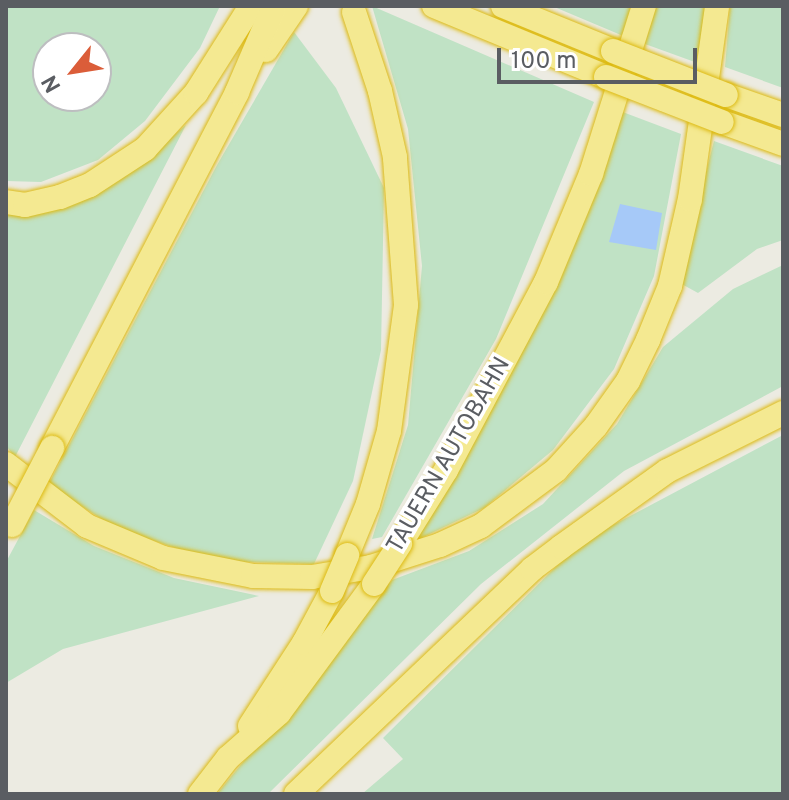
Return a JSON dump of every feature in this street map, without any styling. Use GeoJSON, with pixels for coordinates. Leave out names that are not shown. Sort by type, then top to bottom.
{"type":"FeatureCollection","features":[{"type":"Feature","properties":{"kind":"highway"},"geometry":{"type":"LineString","coordinates":[[6,202],[25,205],[60,197],[115,171],[145,149],[263,17],[296,6]]}},
{"type":"Feature","properties":{"kind":"highway"},"geometry":{"type":"LineString","coordinates":[[434,6],[615,67],[726,95],[783,115]]}},
{"type":"Feature","properties":{"kind":"highway"},"geometry":{"type":"LineString","coordinates":[[503,6],[722,122],[783,144]]}},
{"type":"Feature","properties":{"kind":"highway","name":"TAUERN AUTOBAHN"},"geometry":{"type":"LineString","coordinates":[[200,794],[228,758],[279,713],[374,584],[454,457],[546,282],[591,174],[615,67],[644,6]]}},
{"type":"Feature","properties":{"kind":"highway"},"geometry":{"type":"LineString","coordinates":[[6,464],[87,526],[163,558],[253,576],[312,577],[371,567],[440,545],[481,526],[556,470],[596,426],[628,381],[648,340],[670,286],[690,199],[717,6]]}},
{"type":"Feature","properties":{"kind":"highway"},"geometry":{"type":"LineString","coordinates":[[228,758],[304,643],[332,591],[368,504],[389,431],[406,305],[395,157],[377,77],[354,12]]}},
{"type":"Feature","properties":{"kind":"highway"},"geometry":{"type":"LineString","coordinates":[[9,531],[237,92],[263,17]]}},
{"type":"Feature","properties":{"kind":"highway"},"geometry":{"type":"LineString","coordinates":[[296,794],[521,580],[561,547],[667,471],[783,413]]}},
{"type":"Feature","properties":{"kind":"green space"},"geometry":{"type":"Polygon","coordinates":[[[6,6],[220,6],[200,48],[145,121],[98,160],[41,182],[6,181],[6,6]]]}},
{"type":"Feature","properties":{"kind":"green space"},"geometry":{"type":"Polygon","coordinates":[[[372,6],[594,102],[496,339],[382,537],[372,539],[408,425],[422,266],[408,129],[372,6]]]}},
{"type":"Feature","properties":{"kind":"green space"},"geometry":{"type":"Polygon","coordinates":[[[552,6],[636,6],[628,38],[552,6]]]}},
{"type":"Feature","properties":{"kind":"green space"},"geometry":{"type":"Polygon","coordinates":[[[655,6],[709,6],[703,65],[645,44],[655,6]]]}},
{"type":"Feature","properties":{"kind":"green space"},"geometry":{"type":"Polygon","coordinates":[[[730,6],[783,6],[783,88],[725,67],[730,6]]]}},
{"type":"Feature","properties":{"kind":"green space"},"geometry":{"type":"Polygon","coordinates":[[[294,32],[336,88],[384,188],[381,350],[353,481],[314,564],[214,561],[116,528],[48,485],[217,165],[294,32]]]}},
{"type":"Feature","properties":{"kind":"green space"},"geometry":{"type":"Polygon","coordinates":[[[620,111],[681,134],[654,276],[614,369],[553,450],[484,508],[417,540],[533,332],[620,111]]]}},
{"type":"Feature","properties":{"kind":"green space"},"geometry":{"type":"Polygon","coordinates":[[[186,125],[15,457],[6,446],[6,211],[113,184],[186,125]]]}},
{"type":"Feature","properties":{"kind":"green space"},"geometry":{"type":"Polygon","coordinates":[[[714,141],[783,166],[783,240],[757,249],[698,293],[678,282],[714,141]]]}},
{"type":"Feature","properties":{"kind":"green space"},"geometry":{"type":"Polygon","coordinates":[[[783,265],[783,386],[624,471],[481,584],[268,794],[217,794],[392,580],[469,551],[543,504],[617,424],[663,347],[733,289],[783,265]]]}},
{"type":"Feature","properties":{"kind":"green space"},"geometry":{"type":"Polygon","coordinates":[[[783,435],[783,794],[362,794],[403,759],[383,738],[581,542],[783,435]]]}},
{"type":"Feature","properties":{"kind":"green space"},"geometry":{"type":"Polygon","coordinates":[[[34,510],[94,546],[174,578],[259,596],[63,649],[6,683],[6,562],[34,510]]]}},
{"type":"Feature","properties":{"kind":"water"},"geometry":{"type":"Polygon","coordinates":[[[620,204],[662,213],[656,250],[609,242],[620,204]]]}}]}
